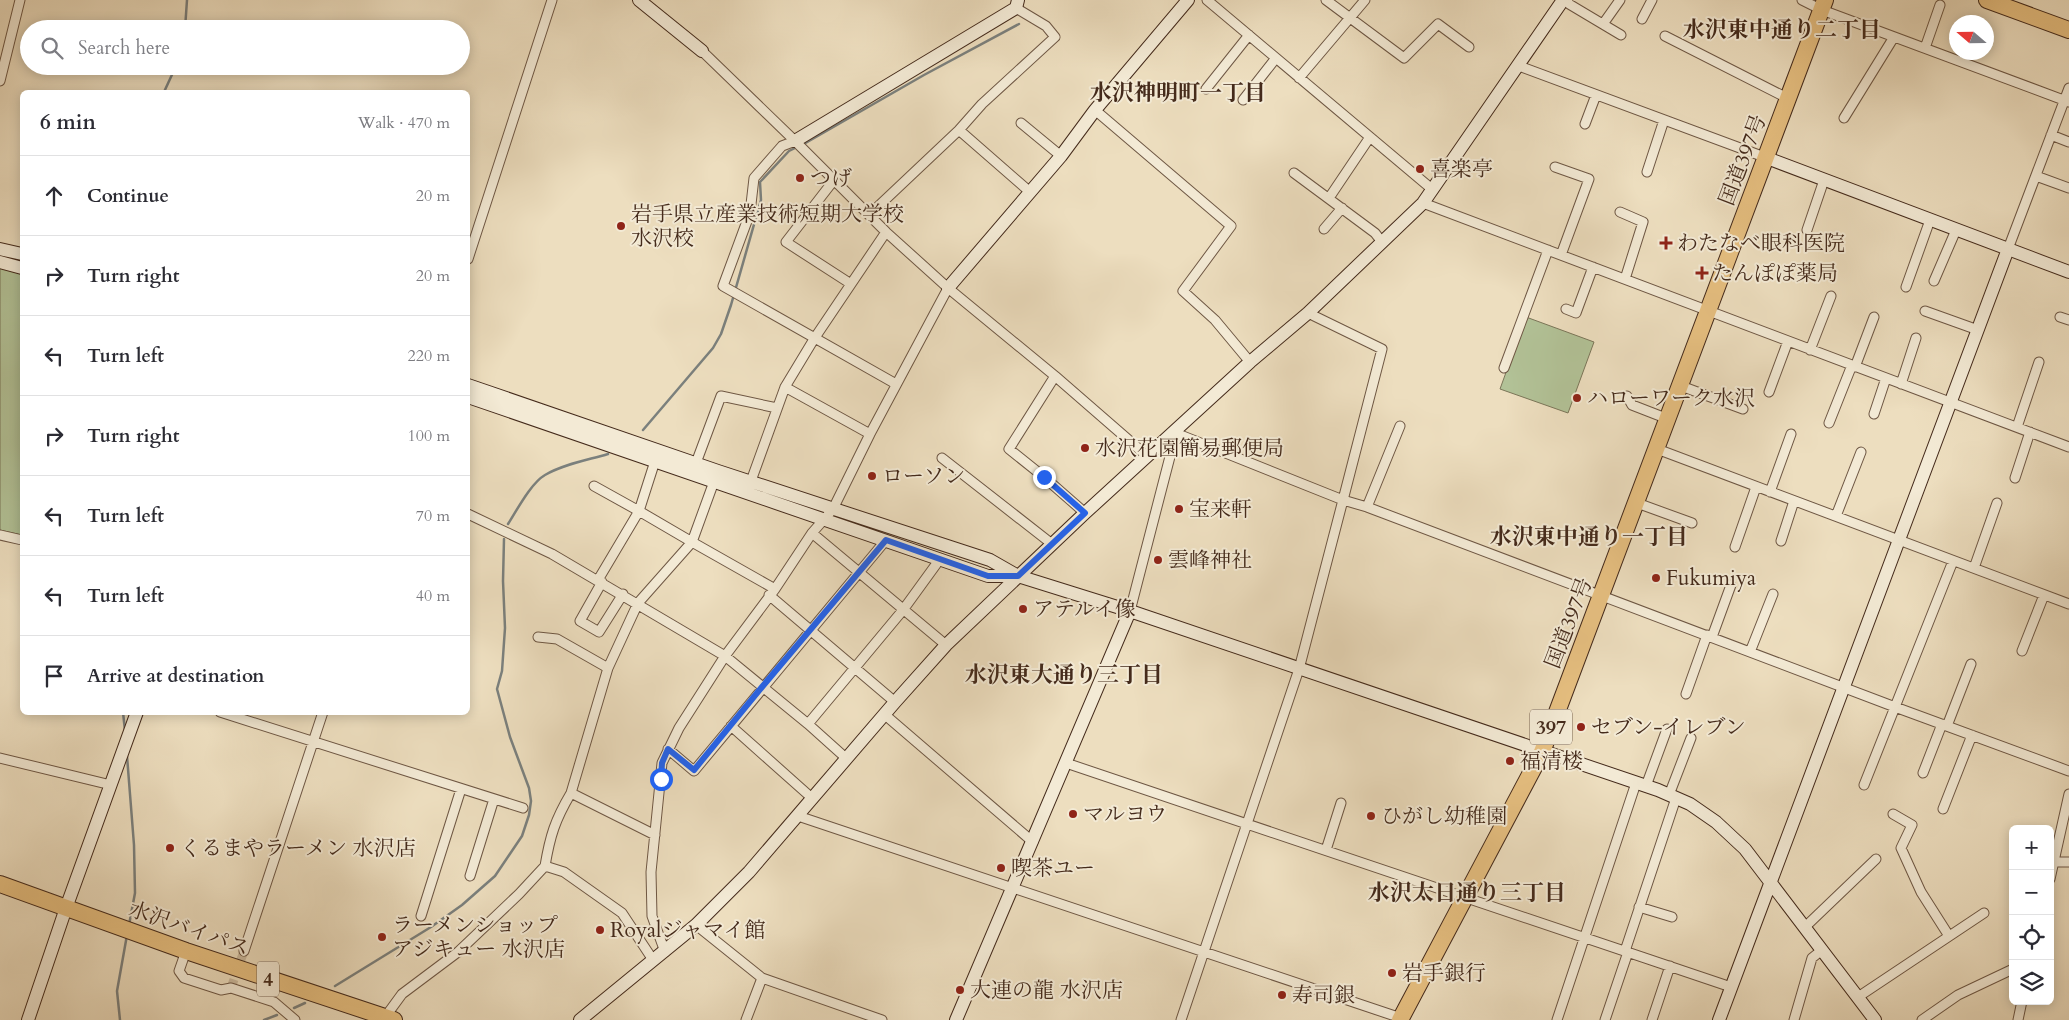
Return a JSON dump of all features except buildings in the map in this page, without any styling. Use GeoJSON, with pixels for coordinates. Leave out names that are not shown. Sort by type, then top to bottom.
{"type":"FeatureCollection","features":[{"type":"Feature","properties":{"kind":"highway"},"geometry":{"type":"LineString","coordinates":[[1987,0],[2069,30]]}},
{"type":"Feature","properties":{"kind":"highway","name":"国道397号"},"geometry":{"type":"LineString","coordinates":[[1403,1019],[1542,752],[1824,5]]}},
{"type":"Feature","properties":{"kind":"highway","name":"水沢バイパス"},"geometry":{"type":"LineString","coordinates":[[0,884],[186,952],[387,1019]]}},
{"type":"Feature","properties":{"kind":"street"},"geometry":{"type":"LineString","coordinates":[[0,81],[20,0]]}},
{"type":"Feature","properties":{"kind":"street"},"geometry":{"type":"LineString","coordinates":[[470,253],[552,0]]}},
{"type":"Feature","properties":{"kind":"street"},"geometry":{"type":"LineString","coordinates":[[639,0],[702,51],[886,232],[948,288],[1055,376],[1147,456]]}},
{"type":"Feature","properties":{"kind":"street"},"geometry":{"type":"LineString","coordinates":[[665,952],[652,916],[651,872],[662,763],[679,728],[725,656],[812,533],[833,509],[896,384],[948,288],[1061,156],[1095,110],[1188,0]]}},
{"type":"Feature","properties":{"kind":"street"},"geometry":{"type":"LineString","coordinates":[[1207,0],[1433,190]]}},
{"type":"Feature","properties":{"kind":"street"},"geometry":{"type":"LineString","coordinates":[[1326,0],[1404,58],[1438,24],[1469,47]]}},
{"type":"Feature","properties":{"kind":"street"},"geometry":{"type":"LineString","coordinates":[[1299,78],[1365,0]]}},
{"type":"Feature","properties":{"kind":"street"},"geometry":{"type":"LineString","coordinates":[[580,1020],[696,925],[749,872],[884,714],[946,645],[1085,513],[1250,362],[1308,313],[1423,204],[1565,0],[1568,4],[1621,35]]}},
{"type":"Feature","properties":{"kind":"street"},"geometry":{"type":"LineString","coordinates":[[1603,24],[1620,0]]}},
{"type":"Feature","properties":{"kind":"street"},"geometry":{"type":"LineString","coordinates":[[1642,18],[1652,0]]}},
{"type":"Feature","properties":{"kind":"street"},"geometry":{"type":"LineString","coordinates":[[1802,0],[1824,5],[1894,37],[2067,102]]}},
{"type":"Feature","properties":{"kind":"street"},"geometry":{"type":"LineString","coordinates":[[869,215],[958,130],[982,104],[1055,37],[1046,26],[1017,4],[795,141],[782,146],[754,178],[750,212],[722,286],[896,384]]}},
{"type":"Feature","properties":{"kind":"street"},"geometry":{"type":"LineString","coordinates":[[1925,48],[1940,5]]}},
{"type":"Feature","properties":{"kind":"street"},"geometry":{"type":"LineString","coordinates":[[1206,88],[1249,36]]}},
{"type":"Feature","properties":{"kind":"street"},"geometry":{"type":"LineString","coordinates":[[1665,36],[1789,99]]}},
{"type":"Feature","properties":{"kind":"street"},"geometry":{"type":"LineString","coordinates":[[1844,118],[1894,37]]}},
{"type":"Feature","properties":{"kind":"street"},"geometry":{"type":"LineString","coordinates":[[1243,100],[1276,58]]}},
{"type":"Feature","properties":{"kind":"street"},"geometry":{"type":"LineString","coordinates":[[1519,66],[2069,272]]}},
{"type":"Feature","properties":{"kind":"street"},"geometry":{"type":"LineString","coordinates":[[1719,1020],[2051,135],[2067,102],[2069,88]]}},
{"type":"Feature","properties":{"kind":"street"},"geometry":{"type":"LineString","coordinates":[[1586,124],[1596,95]]}},
{"type":"Feature","properties":{"kind":"street"},"geometry":{"type":"LineString","coordinates":[[1095,110],[1231,226],[1183,291],[1215,320],[1250,362]]}},
{"type":"Feature","properties":{"kind":"street"},"geometry":{"type":"LineString","coordinates":[[1647,172],[1664,120]]}},
{"type":"Feature","properties":{"kind":"street"},"geometry":{"type":"LineString","coordinates":[[1021,122],[1061,156]]}},
{"type":"Feature","properties":{"kind":"street"},"geometry":{"type":"LineString","coordinates":[[958,130],[1030,192]]}},
{"type":"Feature","properties":{"kind":"street"},"geometry":{"type":"LineString","coordinates":[[2051,135],[2069,142]]}},
{"type":"Feature","properties":{"kind":"street"},"geometry":{"type":"LineString","coordinates":[[1329,198],[1370,137]]}},
{"type":"Feature","properties":{"kind":"street"},"geometry":{"type":"LineString","coordinates":[[1555,167],[1588,179],[1561,255]]}},
{"type":"Feature","properties":{"kind":"street"},"geometry":{"type":"LineString","coordinates":[[1294,172],[1374,233],[1382,242]]}},
{"type":"Feature","properties":{"kind":"street"},"geometry":{"type":"LineString","coordinates":[[2036,176],[2069,188]]}},
{"type":"Feature","properties":{"kind":"street"},"geometry":{"type":"LineString","coordinates":[[834,180],[786,242],[851,284]]}},
{"type":"Feature","properties":{"kind":"street"},"geometry":{"type":"LineString","coordinates":[[1806,230],[1824,180]]}},
{"type":"Feature","properties":{"kind":"street"},"geometry":{"type":"LineString","coordinates":[[1423,204],[2069,447]]}},
{"type":"Feature","properties":{"kind":"street"},"geometry":{"type":"LineString","coordinates":[[1324,228],[1342,208]]}},
{"type":"Feature","properties":{"kind":"street"},"geometry":{"type":"LineString","coordinates":[[1620,212],[1644,222],[1625,280]]}},
{"type":"Feature","properties":{"kind":"street"},"geometry":{"type":"LineString","coordinates":[[1906,286],[1930,220]]}},
{"type":"Feature","properties":{"kind":"street"},"geometry":{"type":"LineString","coordinates":[[1934,281],[1956,230]]}},
{"type":"Feature","properties":{"kind":"street"},"geometry":{"type":"LineString","coordinates":[[751,481],[785,387],[814,339],[886,232]]}},
{"type":"Feature","properties":{"kind":"street"},"geometry":{"type":"LineString","coordinates":[[0,249],[20,254]]}},
{"type":"Feature","properties":{"kind":"street"},"geometry":{"type":"LineString","coordinates":[[1504,368],[1548,250]]}},
{"type":"Feature","properties":{"kind":"street"},"geometry":{"type":"LineString","coordinates":[[0,262],[20,267]]}},
{"type":"Feature","properties":{"kind":"street"},"geometry":{"type":"LineString","coordinates":[[1566,309],[1576,313],[1593,267]]}},
{"type":"Feature","properties":{"kind":"street"},"geometry":{"type":"LineString","coordinates":[[1810,350],[1831,296]]}},
{"type":"Feature","properties":{"kind":"street"},"geometry":{"type":"LineString","coordinates":[[1925,311],[1978,330]]}},
{"type":"Feature","properties":{"kind":"street"},"geometry":{"type":"LineString","coordinates":[[1181,1020],[1299,669],[1382,348],[1308,313]]}},
{"type":"Feature","properties":{"kind":"street"},"geometry":{"type":"LineString","coordinates":[[1829,423],[1874,316]]}},
{"type":"Feature","properties":{"kind":"street"},"geometry":{"type":"LineString","coordinates":[[1901,384],[1916,338]]}},
{"type":"Feature","properties":{"kind":"street"},"geometry":{"type":"LineString","coordinates":[[1769,392],[1788,342]]}},
{"type":"Feature","properties":{"kind":"street"},"geometry":{"type":"LineString","coordinates":[[2017,427],[2039,362]]}},
{"type":"Feature","properties":{"kind":"street"},"geometry":{"type":"LineString","coordinates":[[1055,376],[1009,449],[1085,513]]}},
{"type":"Feature","properties":{"kind":"street"},"geometry":{"type":"LineString","coordinates":[[1874,414],[1886,378]]}},
{"type":"Feature","properties":{"kind":"street"},"geometry":{"type":"LineString","coordinates":[[470,386],[657,456],[696,463],[716,476],[751,481],[990,560],[1018,576],[1130,611],[1641,784],[1690,804],[1716,822],[1745,849],[1875,1020]]}},
{"type":"Feature","properties":{"kind":"street"},"geometry":{"type":"LineString","coordinates":[[1681,386],[1743,409]]}},
{"type":"Feature","properties":{"kind":"street"},"geometry":{"type":"LineString","coordinates":[[785,387],[870,434]]}},
{"type":"Feature","properties":{"kind":"street"},"geometry":{"type":"LineString","coordinates":[[696,463],[721,396],[777,408]]}},
{"type":"Feature","properties":{"kind":"street"},"geometry":{"type":"LineString","coordinates":[[1627,396],[1632,405],[1668,419]]}},
{"type":"Feature","properties":{"kind":"street"},"geometry":{"type":"LineString","coordinates":[[470,399],[716,476],[824,519],[988,576],[1018,576]]}},
{"type":"Feature","properties":{"kind":"street"},"geometry":{"type":"LineString","coordinates":[[1367,507],[1400,426]]}},
{"type":"Feature","properties":{"kind":"street"},"geometry":{"type":"LineString","coordinates":[[1173,432],[1343,500],[1367,507],[2069,771]]}},
{"type":"Feature","properties":{"kind":"street"},"geometry":{"type":"LineString","coordinates":[[956,1020],[1130,611],[1173,445],[1173,432]]}},
{"type":"Feature","properties":{"kind":"street"},"geometry":{"type":"LineString","coordinates":[[2015,478],[2030,432]]}},
{"type":"Feature","properties":{"kind":"street"},"geometry":{"type":"LineString","coordinates":[[1770,492],[1791,434]]}},
{"type":"Feature","properties":{"kind":"street"},"geometry":{"type":"LineString","coordinates":[[1657,449],[2069,604]]}},
{"type":"Feature","properties":{"kind":"street"},"geometry":{"type":"LineString","coordinates":[[1836,516],[1861,452]]}},
{"type":"Feature","properties":{"kind":"street"},"geometry":{"type":"LineString","coordinates":[[623,594],[599,632],[580,621],[639,511],[657,456]]}},
{"type":"Feature","properties":{"kind":"street"},"geometry":{"type":"LineString","coordinates":[[942,458],[1052,544]]}},
{"type":"Feature","properties":{"kind":"street"},"geometry":{"type":"LineString","coordinates":[[387,1019],[402,994],[458,952],[519,894],[545,866],[550,834],[559,812],[571,793],[608,668],[638,603],[692,542],[716,476]]}},
{"type":"Feature","properties":{"kind":"street"},"geometry":{"type":"LineString","coordinates":[[594,486],[692,542],[772,592],[811,630],[895,702]]}},
{"type":"Feature","properties":{"kind":"street"},"geometry":{"type":"LineString","coordinates":[[1735,547],[1756,486]]}},
{"type":"Feature","properties":{"kind":"street"},"geometry":{"type":"LineString","coordinates":[[1781,541],[1794,500]]}},
{"type":"Feature","properties":{"kind":"street"},"geometry":{"type":"LineString","coordinates":[[1637,503],[1692,523]]}},
{"type":"Feature","properties":{"kind":"street"},"geometry":{"type":"LineString","coordinates":[[1974,568],[1998,503]]}},
{"type":"Feature","properties":{"kind":"street"},"geometry":{"type":"LineString","coordinates":[[470,515],[552,554],[623,594],[725,656],[808,724],[847,759]]}},
{"type":"Feature","properties":{"kind":"street"},"geometry":{"type":"LineString","coordinates":[[812,533],[946,645]]}},
{"type":"Feature","properties":{"kind":"street"},"geometry":{"type":"LineString","coordinates":[[0,535],[20,540]]}},
{"type":"Feature","properties":{"kind":"street"},"geometry":{"type":"LineString","coordinates":[[668,749],[694,770],[886,540]]}},
{"type":"Feature","properties":{"kind":"street"},"geometry":{"type":"LineString","coordinates":[[808,724],[903,610],[940,559]]}},
{"type":"Feature","properties":{"kind":"street"},"geometry":{"type":"LineString","coordinates":[[1864,785],[1953,560]]}},
{"type":"Feature","properties":{"kind":"street"},"geometry":{"type":"LineString","coordinates":[[1686,694],[1732,585]]}},
{"type":"Feature","properties":{"kind":"street"},"geometry":{"type":"LineString","coordinates":[[1750,652],[1774,594]]}},
{"type":"Feature","properties":{"kind":"street"},"geometry":{"type":"LineString","coordinates":[[2022,651],[2044,595]]}},
{"type":"Feature","properties":{"kind":"street"},"geometry":{"type":"LineString","coordinates":[[538,637],[557,639],[608,668]]}},
{"type":"Feature","properties":{"kind":"street"},"geometry":{"type":"LineString","coordinates":[[1923,773],[1970,664]]}},
{"type":"Feature","properties":{"kind":"street"},"geometry":{"type":"LineString","coordinates":[[884,714],[1033,842]]}},
{"type":"Feature","properties":{"kind":"street"},"geometry":{"type":"LineString","coordinates":[[28,1020],[136,715]]}},
{"type":"Feature","properties":{"kind":"street"},"geometry":{"type":"LineString","coordinates":[[235,715],[313,743],[522,808]]}},
{"type":"Feature","properties":{"kind":"street"},"geometry":{"type":"LineString","coordinates":[[244,951],[322,715]]}},
{"type":"Feature","properties":{"kind":"street"},"geometry":{"type":"LineString","coordinates":[[731,726],[812,798]]}},
{"type":"Feature","properties":{"kind":"street"},"geometry":{"type":"LineString","coordinates":[[1557,1020],[1641,784],[1667,729]]}},
{"type":"Feature","properties":{"kind":"street"},"geometry":{"type":"LineString","coordinates":[[1942,809],[1972,735]]}},
{"type":"Feature","properties":{"kind":"street"},"geometry":{"type":"LineString","coordinates":[[1605,1020],[1691,738]]}},
{"type":"Feature","properties":{"kind":"street"},"geometry":{"type":"LineString","coordinates":[[0,758],[111,785]]}},
{"type":"Feature","properties":{"kind":"street"},"geometry":{"type":"LineString","coordinates":[[1066,763],[1731,987]]}},
{"type":"Feature","properties":{"kind":"street"},"geometry":{"type":"LineString","coordinates":[[421,916],[461,789]]}},
{"type":"Feature","properties":{"kind":"street"},"geometry":{"type":"LineString","coordinates":[[571,793],[654,835]]}},
{"type":"Feature","properties":{"kind":"street"},"geometry":{"type":"LineString","coordinates":[[2053,870],[2069,794]]}},
{"type":"Feature","properties":{"kind":"street"},"geometry":{"type":"LineString","coordinates":[[470,876],[494,799]]}},
{"type":"Feature","properties":{"kind":"street"},"geometry":{"type":"LineString","coordinates":[[1326,850],[1341,803]]}},
{"type":"Feature","properties":{"kind":"street"},"geometry":{"type":"LineString","coordinates":[[1893,814],[1912,825],[1900,848],[1920,892],[1949,936]]}},
{"type":"Feature","properties":{"kind":"street"},"geometry":{"type":"LineString","coordinates":[[798,816],[1403,1019]]}},
{"type":"Feature","properties":{"kind":"street"},"geometry":{"type":"LineString","coordinates":[[1805,927],[1876,859]]}},
{"type":"Feature","properties":{"kind":"street"},"geometry":{"type":"LineString","coordinates":[[2055,862],[2069,862]]}},
{"type":"Feature","properties":{"kind":"street"},"geometry":{"type":"LineString","coordinates":[[545,866],[564,872],[622,913],[654,960]]}},
{"type":"Feature","properties":{"kind":"street"},"geometry":{"type":"LineString","coordinates":[[1639,907],[1672,917]]}},
{"type":"Feature","properties":{"kind":"street"},"geometry":{"type":"LineString","coordinates":[[1858,997],[1984,913]]}},
{"type":"Feature","properties":{"kind":"street"},"geometry":{"type":"LineString","coordinates":[[696,925],[762,978],[882,1020]]}},
{"type":"Feature","properties":{"kind":"street"},"geometry":{"type":"LineString","coordinates":[[1794,1020],[1812,958],[1822,950]]}},
{"type":"Feature","properties":{"kind":"street"},"geometry":{"type":"LineString","coordinates":[[186,952],[179,971],[184,978],[221,990],[231,988],[274,1002],[295,1020]]}},
{"type":"Feature","properties":{"kind":"street"},"geometry":{"type":"LineString","coordinates":[[1652,1020],[1670,966]]}},
{"type":"Feature","properties":{"kind":"street"},"geometry":{"type":"LineString","coordinates":[[1922,1020],[1958,995],[2009,971]]}},
{"type":"Feature","properties":{"kind":"street"},"geometry":{"type":"LineString","coordinates":[[746,1020],[762,978]]}},
{"type":"Feature","properties":{"kind":"street"},"geometry":{"type":"LineString","coordinates":[[2018,1020],[2021,1005]]}},
{"type":"Feature","properties":{"kind":"green space"},"geometry":{"type":"Polygon","coordinates":[[[0,268],[20,273],[20,535],[0,530],[0,268]]]}},
{"type":"Feature","properties":{"kind":"green space"},"geometry":{"type":"Polygon","coordinates":[[[1526,317],[1594,342],[1568,413],[1500,389],[1526,317]]]}},
{"type":"Feature","properties":{"kind":"waterway"},"geometry":{"type":"LineString","coordinates":[[186,20],[187,0]]}},
{"type":"Feature","properties":{"kind":"waterway"},"geometry":{"type":"LineString","coordinates":[[802,145],[924,75],[1019,24]]}},
{"type":"Feature","properties":{"kind":"waterway"},"geometry":{"type":"LineString","coordinates":[[165,90],[172,75]]}},
{"type":"Feature","properties":{"kind":"waterway"},"geometry":{"type":"LineString","coordinates":[[643,430],[713,348],[721,334],[761,200],[760,182],[789,151],[797,147]]}},
{"type":"Feature","properties":{"kind":"waterway"},"geometry":{"type":"LineString","coordinates":[[508,524],[530,490],[545,475],[568,465],[608,454]]}},
{"type":"Feature","properties":{"kind":"waterway"},"geometry":{"type":"LineString","coordinates":[[335,986],[431,927],[462,905],[495,876],[522,836],[529,815],[531,801],[529,788],[510,737],[497,689],[502,671],[505,628],[504,539]]}},
{"type":"Feature","properties":{"kind":"waterway"},"geometry":{"type":"LineString","coordinates":[[123,715],[125,731]]}},
{"type":"Feature","properties":{"kind":"waterway"},"geometry":{"type":"LineString","coordinates":[[127,756],[134,845],[135,893],[129,925]]}},
{"type":"Feature","properties":{"kind":"waterway"},"geometry":{"type":"LineString","coordinates":[[120,1020],[117,991],[127,935]]}},
{"type":"Feature","properties":{"kind":"waterway"},"geometry":{"type":"LineString","coordinates":[[294,1008],[305,1003]]}},
{"type":"Feature","properties":{"kind":"waterway"},"geometry":{"type":"LineString","coordinates":[[264,1020],[277,1015]]}},
{"type":"Feature","properties":{"kind":"tunnel"},"geometry":{"type":"LineString","coordinates":[[231,988],[244,951]]}},
{"type":"Feature","properties":{"kind":"place","name":"喜楽亭"},"geometry":{"type":"Point","coordinates":[1420,169]}},
{"type":"Feature","properties":{"kind":"place","name":"つげ"},"geometry":{"type":"Point","coordinates":[800,178]}},
{"type":"Feature","properties":{"kind":"place","name":"岩手県立産業技術短期大学校 水沢校"},"geometry":{"type":"Point","coordinates":[621,226]}},
{"type":"Feature","properties":{"kind":"place","name":"わたなべ眼科医院"},"geometry":{"type":"Point","coordinates":[1666,243]}},
{"type":"Feature","properties":{"kind":"place","name":"たんぽぽ薬局"},"geometry":{"type":"Point","coordinates":[1702,273]}},
{"type":"Feature","properties":{"kind":"place","name":"ハローワーク水沢"},"geometry":{"type":"Point","coordinates":[1577,398]}},
{"type":"Feature","properties":{"kind":"place","name":"水沢花園簡易郵便局"},"geometry":{"type":"Point","coordinates":[1085,448]}},
{"type":"Feature","properties":{"kind":"place","name":"ローソン"},"geometry":{"type":"Point","coordinates":[872,476]}},
{"type":"Feature","properties":{"kind":"place","name":"宝来軒"},"geometry":{"type":"Point","coordinates":[1179,509]}},
{"type":"Feature","properties":{"kind":"place","name":"雲峰神社"},"geometry":{"type":"Point","coordinates":[1158,560]}},
{"type":"Feature","properties":{"kind":"place","name":"Fukumiya"},"geometry":{"type":"Point","coordinates":[1656,578]}},
{"type":"Feature","properties":{"kind":"place","name":"アテルイ像"},"geometry":{"type":"Point","coordinates":[1023,609]}},
{"type":"Feature","properties":{"kind":"place","name":"セブン-イレブン"},"geometry":{"type":"Point","coordinates":[1581,727]}},
{"type":"Feature","properties":{"kind":"place","name":"福清楼"},"geometry":{"type":"Point","coordinates":[1510,761]}},
{"type":"Feature","properties":{"kind":"place","name":"マルヨウ"},"geometry":{"type":"Point","coordinates":[1073,814]}},
{"type":"Feature","properties":{"kind":"place","name":"ひがし幼稚園"},"geometry":{"type":"Point","coordinates":[1371,816]}},
{"type":"Feature","properties":{"kind":"place","name":"くるまやラーメン 水沢店"},"geometry":{"type":"Point","coordinates":[170,848]}},
{"type":"Feature","properties":{"kind":"place","name":"喫茶ユー"},"geometry":{"type":"Point","coordinates":[1001,868]}},
{"type":"Feature","properties":{"kind":"place","name":"Royalジャマイ館"},"geometry":{"type":"Point","coordinates":[600,930]}},
{"type":"Feature","properties":{"kind":"place","name":"ラーメンショップ アジキュー 水沢店"},"geometry":{"type":"Point","coordinates":[382,937]}},
{"type":"Feature","properties":{"kind":"place","name":"岩手銀行"},"geometry":{"type":"Point","coordinates":[1392,973]}},
{"type":"Feature","properties":{"kind":"place","name":"大連の龍 水沢店"},"geometry":{"type":"Point","coordinates":[960,990]}},
{"type":"Feature","properties":{"kind":"place","name":"寿司銀"},"geometry":{"type":"Point","coordinates":[1282,995]}},
{"type":"Feature","properties":{"kind":"district","name":"水沢東中通り二丁目"},"geometry":{"type":"Point","coordinates":[1782,30]}},
{"type":"Feature","properties":{"kind":"district","name":"水沢神明町一丁目"},"geometry":{"type":"Point","coordinates":[1178,93]}},
{"type":"Feature","properties":{"kind":"district","name":"水沢東中通り一丁目"},"geometry":{"type":"Point","coordinates":[1589,537]}},
{"type":"Feature","properties":{"kind":"district","name":"水沢東大通り三丁目"},"geometry":{"type":"Point","coordinates":[1064,675]}},
{"type":"Feature","properties":{"kind":"district","name":"水沢太日通り三丁目"},"geometry":{"type":"Point","coordinates":[1467,893]}},
{"type":"Feature","properties":{"kind":"route"},"geometry":{"type":"LineString","coordinates":[[661,779],[662,763],[668,749],[694,770],[886,540],[988,576],[1018,576],[1085,513],[1044,477]]}}]}
